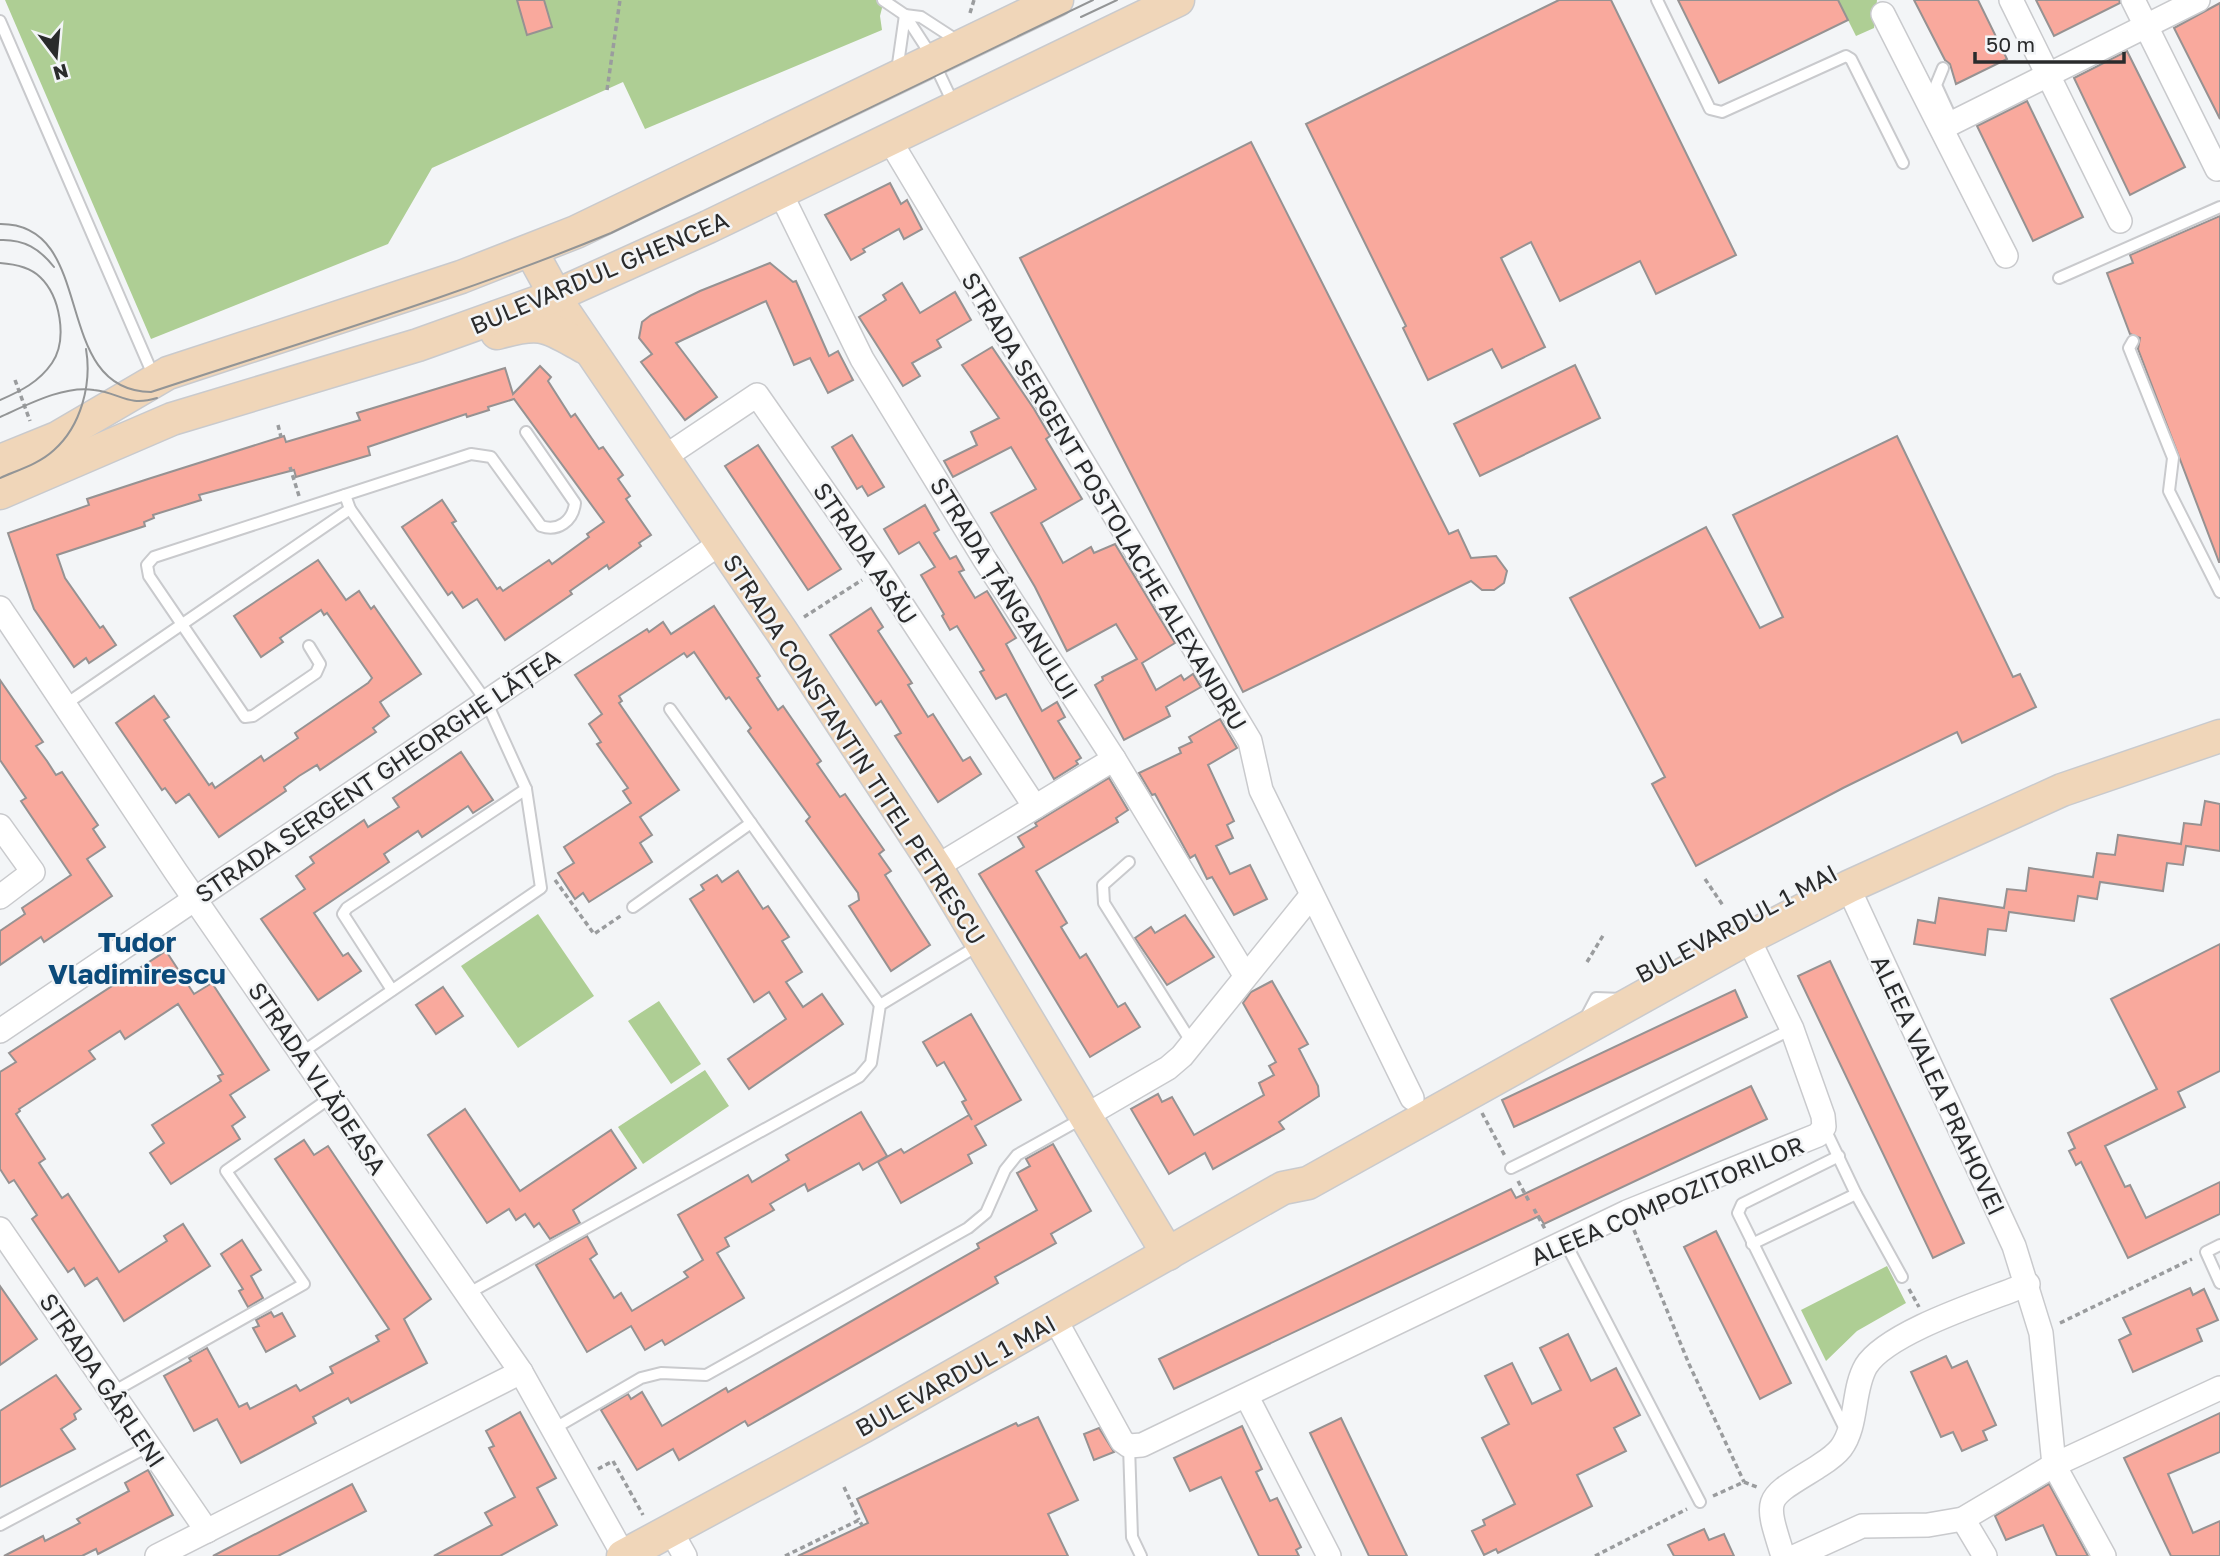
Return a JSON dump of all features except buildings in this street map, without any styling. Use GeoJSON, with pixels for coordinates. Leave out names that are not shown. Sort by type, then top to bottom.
{"type":"FeatureCollection","features":[{"type":"Feature","properties":{"kind":"main road","name":"BULEVARDUL GHENCEA"},"geometry":{"type":"LineString","coordinates":[[0,461],[57,438],[155,380],[531,251],[641,203],[1057,0]]}},
{"type":"Feature","properties":{"kind":"main road","name":"BULEVARDUL GHENCEA"},"geometry":{"type":"LineString","coordinates":[[0,493],[172,419],[360,363],[555,296],[780,192],[1178,0]]}},
{"type":"Feature","properties":{"kind":"main road","name":"STRADA CONSTANTIN TITEL PETRESCU"},"geometry":{"type":"LineString","coordinates":[[531,251],[555,296],[590,350],[936,867],[1168,1254]]}},
{"type":"Feature","properties":{"kind":"main road"},"geometry":{"type":"LineString","coordinates":[[360,363],[381,366],[524,325],[546,326],[590,350]]}},
{"type":"Feature","properties":{"kind":"main road","name":"BULEVARDUL 1 MAI"},"geometry":{"type":"LineString","coordinates":[[1283,1188],[1297,1166],[1412,1098],[1809,884],[1931,824],[2043,777],[2220,713]]}},
{"type":"Feature","properties":{"kind":"main road","name":"BULEVARDUL 1 MAI"},"geometry":{"type":"LineString","coordinates":[[624,1556],[678,1543],[1055,1319],[1283,1188],[1308,1183],[1635,1000],[1847,887],[2062,790],[2220,736]]}},
{"type":"Feature","properties":{"kind":"street"},"geometry":{"type":"LineString","coordinates":[[2011,0],[2119,220]]}},
{"type":"Feature","properties":{"kind":"street"},"geometry":{"type":"LineString","coordinates":[[2133,0],[2217,169]]}},
{"type":"Feature","properties":{"kind":"street"},"geometry":{"type":"LineString","coordinates":[[1948,125],[2198,0]]}},
{"type":"Feature","properties":{"kind":"street"},"geometry":{"type":"LineString","coordinates":[[1883,14],[1948,125],[2006,256]]}},
{"type":"Feature","properties":{"kind":"street","name":"STRADA SERGENT POSTOLACHE ALEXANDRU"},"geometry":{"type":"LineString","coordinates":[[889,139],[1250,741],[1261,790],[1412,1098]]}},
{"type":"Feature","properties":{"kind":"street","name":"STRADA ȚÂNGANULUI"},"geometry":{"type":"LineString","coordinates":[[780,192],[862,359],[985,560],[1114,759],[1245,975]]}},
{"type":"Feature","properties":{"kind":"street","name":"STRADA ASĂU"},"geometry":{"type":"LineString","coordinates":[[663,458],[757,395],[879,570],[1035,807]]}},
{"type":"Feature","properties":{"kind":"street","name":"STRADA SERGENT GHEORGHE LĂȚEA"},"geometry":{"type":"LineString","coordinates":[[0,1031],[721,543]]}},
{"type":"Feature","properties":{"kind":"street","name":"STRADA VLĂDEASA"},"geometry":{"type":"LineString","coordinates":[[0,608],[63,706],[330,1098],[521,1372],[555,1428],[624,1556]]}},
{"type":"Feature","properties":{"kind":"street"},"geometry":{"type":"LineString","coordinates":[[936,867],[1114,759]]}},
{"type":"Feature","properties":{"kind":"street"},"geometry":{"type":"LineString","coordinates":[[0,825],[33,872],[0,897]]}},
{"type":"Feature","properties":{"kind":"street","name":"ALEEA VALEA PRAHOVEI"},"geometry":{"type":"LineString","coordinates":[[1847,887],[2014,1246],[2028,1284],[2041,1333],[2054,1465],[2104,1556]]}},
{"type":"Feature","properties":{"kind":"street"},"geometry":{"type":"LineString","coordinates":[[1087,1115],[1168,1068],[1192,1043],[1311,896]]}},
{"type":"Feature","properties":{"kind":"street","name":"ALEEA COMPOZITORILOR"},"geometry":{"type":"LineString","coordinates":[[1129,1446],[1142,1445],[1247,1397],[1627,1212],[1818,1135],[1824,1127],[1792,1029],[1748,938]]}},
{"type":"Feature","properties":{"kind":"street","name":"STRADA GÂRLENI"},"geometry":{"type":"LineString","coordinates":[[0,1229],[207,1531]]}},
{"type":"Feature","properties":{"kind":"street"},"geometry":{"type":"LineString","coordinates":[[1783,1556],[1772,1523],[1771,1507],[1775,1493],[1830,1458],[1848,1435],[1866,1366],[1893,1342],[1928,1324],[2028,1284]]}},
{"type":"Feature","properties":{"kind":"street"},"geometry":{"type":"LineString","coordinates":[[1055,1319],[1122,1441],[1129,1446]]}},
{"type":"Feature","properties":{"kind":"street"},"geometry":{"type":"LineString","coordinates":[[157,1556],[521,1372]]}},
{"type":"Feature","properties":{"kind":"street"},"geometry":{"type":"LineString","coordinates":[[1796,1556],[1862,1526],[1928,1525],[1963,1519],[2054,1465],[2220,1388]]}},
{"type":"Feature","properties":{"kind":"street"},"geometry":{"type":"LineString","coordinates":[[1247,1397],[1329,1556]]}},
{"type":"Feature","properties":{"kind":"street"},"geometry":{"type":"LineString","coordinates":[[1963,1519],[1984,1556]]}},
{"type":"Feature","properties":{"kind":"lane"},"geometry":{"type":"LineString","coordinates":[[883,0],[939,26],[964,46]]}},
{"type":"Feature","properties":{"kind":"lane"},"geometry":{"type":"LineString","coordinates":[[1657,0],[1710,108],[1722,112],[1846,56],[1851,59],[1903,163]]}},
{"type":"Feature","properties":{"kind":"lane"},"geometry":{"type":"LineString","coordinates":[[904,9],[955,107]]}},
{"type":"Feature","properties":{"kind":"lane"},"geometry":{"type":"LineString","coordinates":[[894,79],[904,9]]}},
{"type":"Feature","properties":{"kind":"lane"},"geometry":{"type":"LineString","coordinates":[[0,21],[155,380]]}},
{"type":"Feature","properties":{"kind":"lane"},"geometry":{"type":"LineString","coordinates":[[1943,68],[1936,85],[1948,125]]}},
{"type":"Feature","properties":{"kind":"lane"},"geometry":{"type":"LineString","coordinates":[[2059,278],[2220,207]]}},
{"type":"Feature","properties":{"kind":"lane"},"geometry":{"type":"LineString","coordinates":[[2133,341],[2129,348],[2173,458],[2169,491],[2220,592]]}},
{"type":"Feature","properties":{"kind":"lane"},"geometry":{"type":"LineString","coordinates":[[309,646],[320,664],[316,673],[253,716],[245,717],[149,576],[146,570],[150,560],[471,454],[485,454],[496,462],[541,526],[558,527],[571,517],[575,503],[526,432]]}},
{"type":"Feature","properties":{"kind":"lane"},"geometry":{"type":"LineString","coordinates":[[300,1053],[541,888],[526,789],[486,701],[350,509],[345,495]]}},
{"type":"Feature","properties":{"kind":"lane"},"geometry":{"type":"LineString","coordinates":[[63,706],[350,509]]}},
{"type":"Feature","properties":{"kind":"lane"},"geometry":{"type":"LineString","coordinates":[[467,1294],[859,1077],[871,1063],[880,1004],[670,709]]}},
{"type":"Feature","properties":{"kind":"lane"},"geometry":{"type":"LineString","coordinates":[[392,990],[343,914],[347,908],[526,789]]}},
{"type":"Feature","properties":{"kind":"lane"},"geometry":{"type":"LineString","coordinates":[[633,907],[751,824]]}},
{"type":"Feature","properties":{"kind":"lane"},"geometry":{"type":"LineString","coordinates":[[1129,862],[1103,885],[1104,903],[1192,1043]]}},
{"type":"Feature","properties":{"kind":"lane"},"geometry":{"type":"LineString","coordinates":[[880,1004],[982,942]]}},
{"type":"Feature","properties":{"kind":"lane"},"geometry":{"type":"LineString","coordinates":[[1579,1031],[1596,998],[1635,1000]]}},
{"type":"Feature","properties":{"kind":"lane"},"geometry":{"type":"LineString","coordinates":[[1511,1168],[1792,1029]]}},
{"type":"Feature","properties":{"kind":"lane"},"geometry":{"type":"LineString","coordinates":[[111,1393],[304,1284],[226,1171],[330,1098]]}},
{"type":"Feature","properties":{"kind":"lane"},"geometry":{"type":"LineString","coordinates":[[555,1428],[641,1378],[661,1373],[706,1375],[968,1228],[986,1213],[1005,1170],[1017,1155],[1087,1115]]}},
{"type":"Feature","properties":{"kind":"lane"},"geometry":{"type":"LineString","coordinates":[[1824,1127],[1902,1277]]}},
{"type":"Feature","properties":{"kind":"lane"},"geometry":{"type":"LineString","coordinates":[[1839,1156],[1738,1208],[1752,1244],[1848,1435]]}},
{"type":"Feature","properties":{"kind":"lane"},"geometry":{"type":"LineString","coordinates":[[1752,1244],[1857,1194]]}},
{"type":"Feature","properties":{"kind":"lane"},"geometry":{"type":"LineString","coordinates":[[1565,1242],[1700,1502]]}},
{"type":"Feature","properties":{"kind":"lane"},"geometry":{"type":"LineString","coordinates":[[2220,1245],[2206,1252],[2220,1283]]}},
{"type":"Feature","properties":{"kind":"lane"},"geometry":{"type":"LineString","coordinates":[[0,1525],[149,1446]]}},
{"type":"Feature","properties":{"kind":"lane"},"geometry":{"type":"LineString","coordinates":[[1129,1446],[1132,1536],[1141,1556]]}},
{"type":"Feature","properties":{"kind":"path"},"geometry":{"type":"LineString","coordinates":[[607,90],[620,0]]}},
{"type":"Feature","properties":{"kind":"path"},"geometry":{"type":"LineString","coordinates":[[15,380],[31,426]]}},
{"type":"Feature","properties":{"kind":"path"},"geometry":{"type":"LineString","coordinates":[[278,425],[281,437]]}},
{"type":"Feature","properties":{"kind":"path"},"geometry":{"type":"LineString","coordinates":[[290,467],[302,509]]}},
{"type":"Feature","properties":{"kind":"path"},"geometry":{"type":"LineString","coordinates":[[804,617],[879,570]]}},
{"type":"Feature","properties":{"kind":"path"},"geometry":{"type":"LineString","coordinates":[[540,874],[547,869],[594,934],[633,907]]}},
{"type":"Feature","properties":{"kind":"path"},"geometry":{"type":"LineString","coordinates":[[1705,879],[1724,907]]}},
{"type":"Feature","properties":{"kind":"path"},"geometry":{"type":"LineString","coordinates":[[1587,962],[1604,934]]}},
{"type":"Feature","properties":{"kind":"path"},"geometry":{"type":"LineString","coordinates":[[1627,1212],[1689,1364],[1744,1482]]}},
{"type":"Feature","properties":{"kind":"path"},"geometry":{"type":"LineString","coordinates":[[2041,1333],[2206,1252]]}},
{"type":"Feature","properties":{"kind":"path"},"geometry":{"type":"LineString","coordinates":[[1902,1277],[1928,1324]]}},
{"type":"Feature","properties":{"kind":"path"},"geometry":{"type":"LineString","coordinates":[[582,1477],[613,1461],[643,1515]]}},
{"type":"Feature","properties":{"kind":"path"},"geometry":{"type":"LineString","coordinates":[[1595,1556],[1744,1482],[1775,1493]]}},
{"type":"Feature","properties":{"kind":"path"},"geometry":{"type":"LineString","coordinates":[[785,1556],[861,1523],[844,1487]]}},
{"type":"Feature","properties":{"kind":"green space"},"geometry":{"type":"Polygon","coordinates":[[[5,0],[884,0],[880,16],[882,30],[645,129],[623,82],[432,168],[388,244],[151,339],[5,0]]]}},
{"type":"Feature","properties":{"kind":"green space"},"geometry":{"type":"Polygon","coordinates":[[[1838,0],[1877,0],[1874,28],[1856,36],[1838,0]]]}},
{"type":"Feature","properties":{"kind":"green space"},"geometry":{"type":"Polygon","coordinates":[[[538,914],[594,996],[518,1048],[461,966],[538,914]]]}},
{"type":"Feature","properties":{"kind":"green space"},"geometry":{"type":"Polygon","coordinates":[[[659,1001],[701,1064],[671,1084],[628,1021],[659,1001]]]}},
{"type":"Feature","properties":{"kind":"green space"},"geometry":{"type":"Polygon","coordinates":[[[705,1070],[729,1106],[643,1164],[618,1127],[705,1070]]]}},
{"type":"Feature","properties":{"kind":"green space"},"geometry":{"type":"Polygon","coordinates":[[[1887,1266],[1906,1303],[1857,1331],[1826,1361],[1801,1310],[1887,1266]]]}},
{"type":"Feature","properties":{"kind":"tram line"},"geometry":{"type":"LineString","coordinates":[[0,224],[31,231],[51,250],[64,276],[85,338],[98,365],[119,384],[151,392],[498,277],[611,233],[1093,0]]}},
{"type":"Feature","properties":{"kind":"tram line"},"geometry":{"type":"LineString","coordinates":[[1081,17],[1117,0]]}},
{"type":"Feature","properties":{"kind":"tram line"},"geometry":{"type":"LineString","coordinates":[[0,240],[17,241],[31,246],[54,267]]}},
{"type":"Feature","properties":{"kind":"tram line"},"geometry":{"type":"LineString","coordinates":[[0,263],[22,267],[40,277],[53,295],[61,330],[57,353],[47,370],[29,385],[0,400]]}},
{"type":"Feature","properties":{"kind":"tram line"},"geometry":{"type":"LineString","coordinates":[[0,478],[48,455],[71,429],[78,417],[86,390],[86,349]]}},
{"type":"Feature","properties":{"kind":"tram line"},"geometry":{"type":"LineString","coordinates":[[0,417],[46,397],[70,390],[94,390],[138,401],[157,398]]}},
{"type":"Feature","properties":{"kind":"district","name":"Tudor Vladimirescu"},"geometry":{"type":"Point","coordinates":[137,957]}}]}
